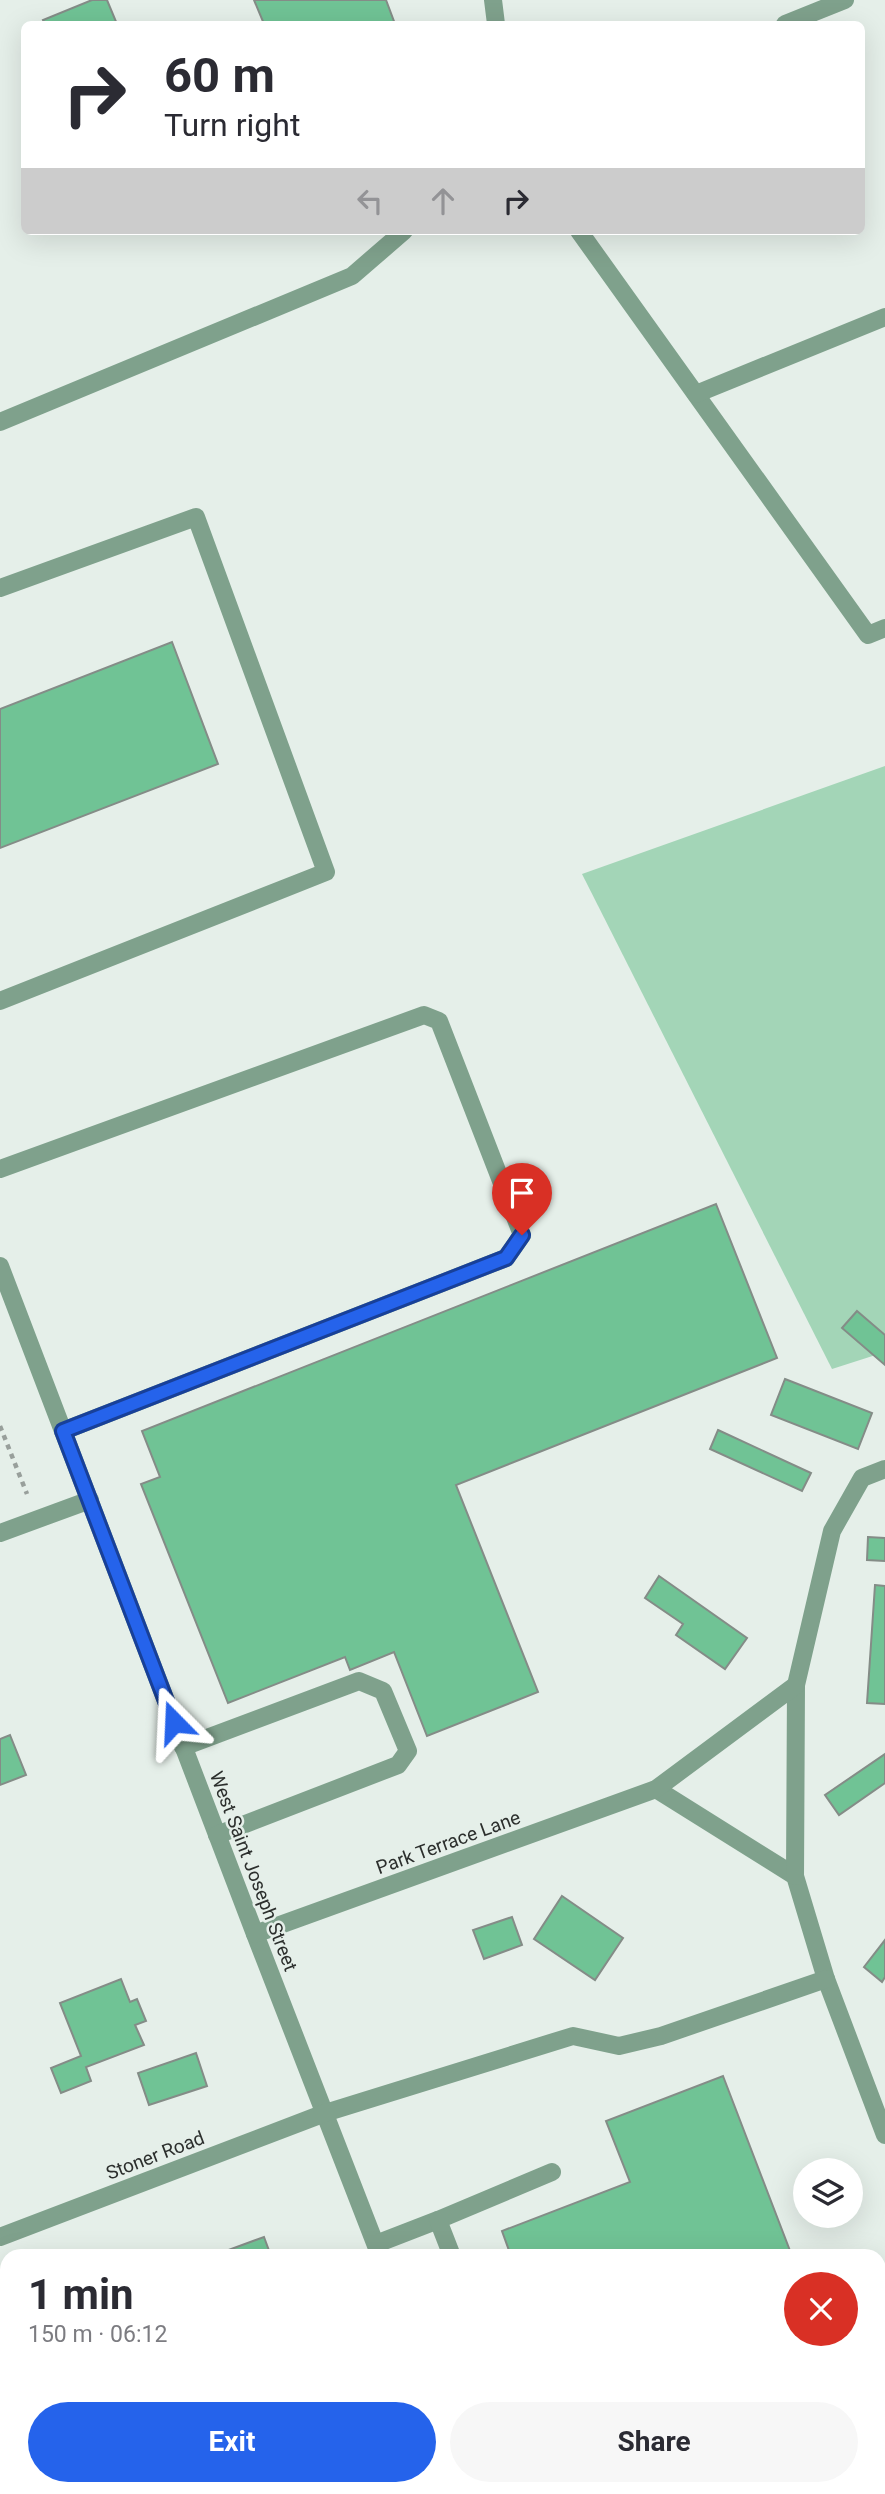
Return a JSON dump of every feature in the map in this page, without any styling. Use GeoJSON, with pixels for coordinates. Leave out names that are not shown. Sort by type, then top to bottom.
{"type":"FeatureCollection","features":[{"type":"Feature","properties":{"kind":"street"},"geometry":{"type":"LineString","coordinates":[[493,0],[496,21]]}},
{"type":"Feature","properties":{"kind":"street"},"geometry":{"type":"LineString","coordinates":[[792,21],[845,0]]}},
{"type":"Feature","properties":{"kind":"street"},"geometry":{"type":"LineString","coordinates":[[0,422],[352,276],[399,235]]}},
{"type":"Feature","properties":{"kind":"street"},"geometry":{"type":"LineString","coordinates":[[582,235],[868,635],[885,628]]}},
{"type":"Feature","properties":{"kind":"street"},"geometry":{"type":"LineString","coordinates":[[696,394],[885,317]]}},
{"type":"Feature","properties":{"kind":"street"},"geometry":{"type":"LineString","coordinates":[[0,588],[196,517],[326,872],[0,1001]]}},
{"type":"Feature","properties":{"kind":"street"},"geometry":{"type":"LineString","coordinates":[[0,1169],[424,1015],[439,1021],[522,1235],[506,1258],[63,1431]]}},
{"type":"Feature","properties":{"kind":"street","name":"West Saint Joseph Street"},"geometry":{"type":"LineString","coordinates":[[0,1266],[254,1934],[378,2249]]}},
{"type":"Feature","properties":{"kind":"street"},"geometry":{"type":"LineString","coordinates":[[885,1468],[862,1478],[832,1531],[796,1685],[795,1876],[826,1979],[885,2135]]}},
{"type":"Feature","properties":{"kind":"street"},"geometry":{"type":"LineString","coordinates":[[0,1533],[90,1500]]}},
{"type":"Feature","properties":{"kind":"street"},"geometry":{"type":"LineString","coordinates":[[183,1746],[359,1681],[383,1691],[408,1751],[398,1765],[217,1835]]}},
{"type":"Feature","properties":{"kind":"street","name":"Park Terrace Lane"},"geometry":{"type":"LineString","coordinates":[[254,1934],[656,1789],[796,1685]]}},
{"type":"Feature","properties":{"kind":"street"},"geometry":{"type":"LineString","coordinates":[[656,1789],[795,1876]]}},
{"type":"Feature","properties":{"kind":"street","name":"Stoner Road"},"geometry":{"type":"LineString","coordinates":[[0,2237],[325,2113],[573,2036],[619,2046],[661,2036],[826,1979]]}},
{"type":"Feature","properties":{"kind":"street"},"geometry":{"type":"LineString","coordinates":[[380,2249],[438,2220],[552,2172]]}},
{"type":"Feature","properties":{"kind":"street"},"geometry":{"type":"LineString","coordinates":[[438,2220],[449,2249]]}},
{"type":"Feature","properties":{"kind":"path"},"geometry":{"type":"LineString","coordinates":[[0,1426],[37,1519]]}},
{"type":"Feature","properties":{"kind":"green space"},"geometry":{"type":"Polygon","coordinates":[[[885,766],[885,1352],[832,1369],[582,874],[885,766]]]}},
{"type":"Feature","properties":{"kind":"building"},"geometry":{"type":"Polygon","coordinates":[[[92,0],[107,0],[116,21],[44,21],[92,0]]]}},
{"type":"Feature","properties":{"kind":"building"},"geometry":{"type":"Polygon","coordinates":[[[254,0],[386,0],[394,21],[263,21],[254,0]]]}},
{"type":"Feature","properties":{"kind":"building"},"geometry":{"type":"Polygon","coordinates":[[[172,642],[218,764],[0,848],[0,709],[172,642]]]}},
{"type":"Feature","properties":{"kind":"building"},"geometry":{"type":"Polygon","coordinates":[[[716,1204],[777,1358],[456,1485],[538,1692],[427,1736],[394,1652],[350,1670],[345,1657],[228,1703],[141,1484],[160,1477],[142,1431],[716,1204]]]}},
{"type":"Feature","properties":{"kind":"building"},"geometry":{"type":"Polygon","coordinates":[[[857,1311],[885,1335],[885,1365],[842,1328],[857,1311]]]}},
{"type":"Feature","properties":{"kind":"building"},"geometry":{"type":"Polygon","coordinates":[[[785,1379],[872,1413],[858,1449],[771,1415],[785,1379]]]}},
{"type":"Feature","properties":{"kind":"building"},"geometry":{"type":"Polygon","coordinates":[[[718,1430],[811,1473],[802,1491],[710,1449],[718,1430]]]}},
{"type":"Feature","properties":{"kind":"building"},"geometry":{"type":"Polygon","coordinates":[[[868,1537],[885,1538],[885,1561],[867,1560],[868,1537]]]}},
{"type":"Feature","properties":{"kind":"building"},"geometry":{"type":"Polygon","coordinates":[[[659,1576],[747,1638],[725,1669],[676,1635],[683,1624],[645,1598],[659,1576]]]}},
{"type":"Feature","properties":{"kind":"building"},"geometry":{"type":"Polygon","coordinates":[[[875,1585],[885,1586],[885,1704],[867,1703],[875,1585]]]}},
{"type":"Feature","properties":{"kind":"building"},"geometry":{"type":"Polygon","coordinates":[[[10,1735],[26,1775],[0,1785],[0,1739],[10,1735]]]}},
{"type":"Feature","properties":{"kind":"building"},"geometry":{"type":"Polygon","coordinates":[[[885,1754],[885,1783],[839,1815],[825,1795],[885,1754]]]}},
{"type":"Feature","properties":{"kind":"building"},"geometry":{"type":"Polygon","coordinates":[[[562,1896],[623,1938],[595,1980],[534,1939],[562,1896]]]}},
{"type":"Feature","properties":{"kind":"building"},"geometry":{"type":"Polygon","coordinates":[[[512,1917],[522,1945],[484,1959],[473,1930],[512,1917]]]}},
{"type":"Feature","properties":{"kind":"building"},"geometry":{"type":"Polygon","coordinates":[[[885,1940],[885,1977],[882,1982],[864,1967],[885,1940]]]}},
{"type":"Feature","properties":{"kind":"building"},"geometry":{"type":"Polygon","coordinates":[[[121,1979],[130,2002],[137,1999],[146,2021],[135,2025],[144,2045],[86,2067],[91,2081],[61,2093],[51,2068],[81,2056],[60,2003],[121,1979]]]}},
{"type":"Feature","properties":{"kind":"building"},"geometry":{"type":"Polygon","coordinates":[[[196,2053],[207,2086],[149,2105],[138,2073],[196,2053]]]}},
{"type":"Feature","properties":{"kind":"building"},"geometry":{"type":"Polygon","coordinates":[[[723,2076],[789,2249],[508,2249],[502,2231],[630,2182],[606,2121],[723,2076]]]}},
{"type":"Feature","properties":{"kind":"building"},"geometry":{"type":"Polygon","coordinates":[[[264,2237],[268,2249],[231,2249],[264,2237]]]}},
{"type":"Feature","properties":{"kind":"route"},"geometry":{"type":"LineString","coordinates":[[174,1722],[63,1431],[506,1258],[522,1235]]}}]}
